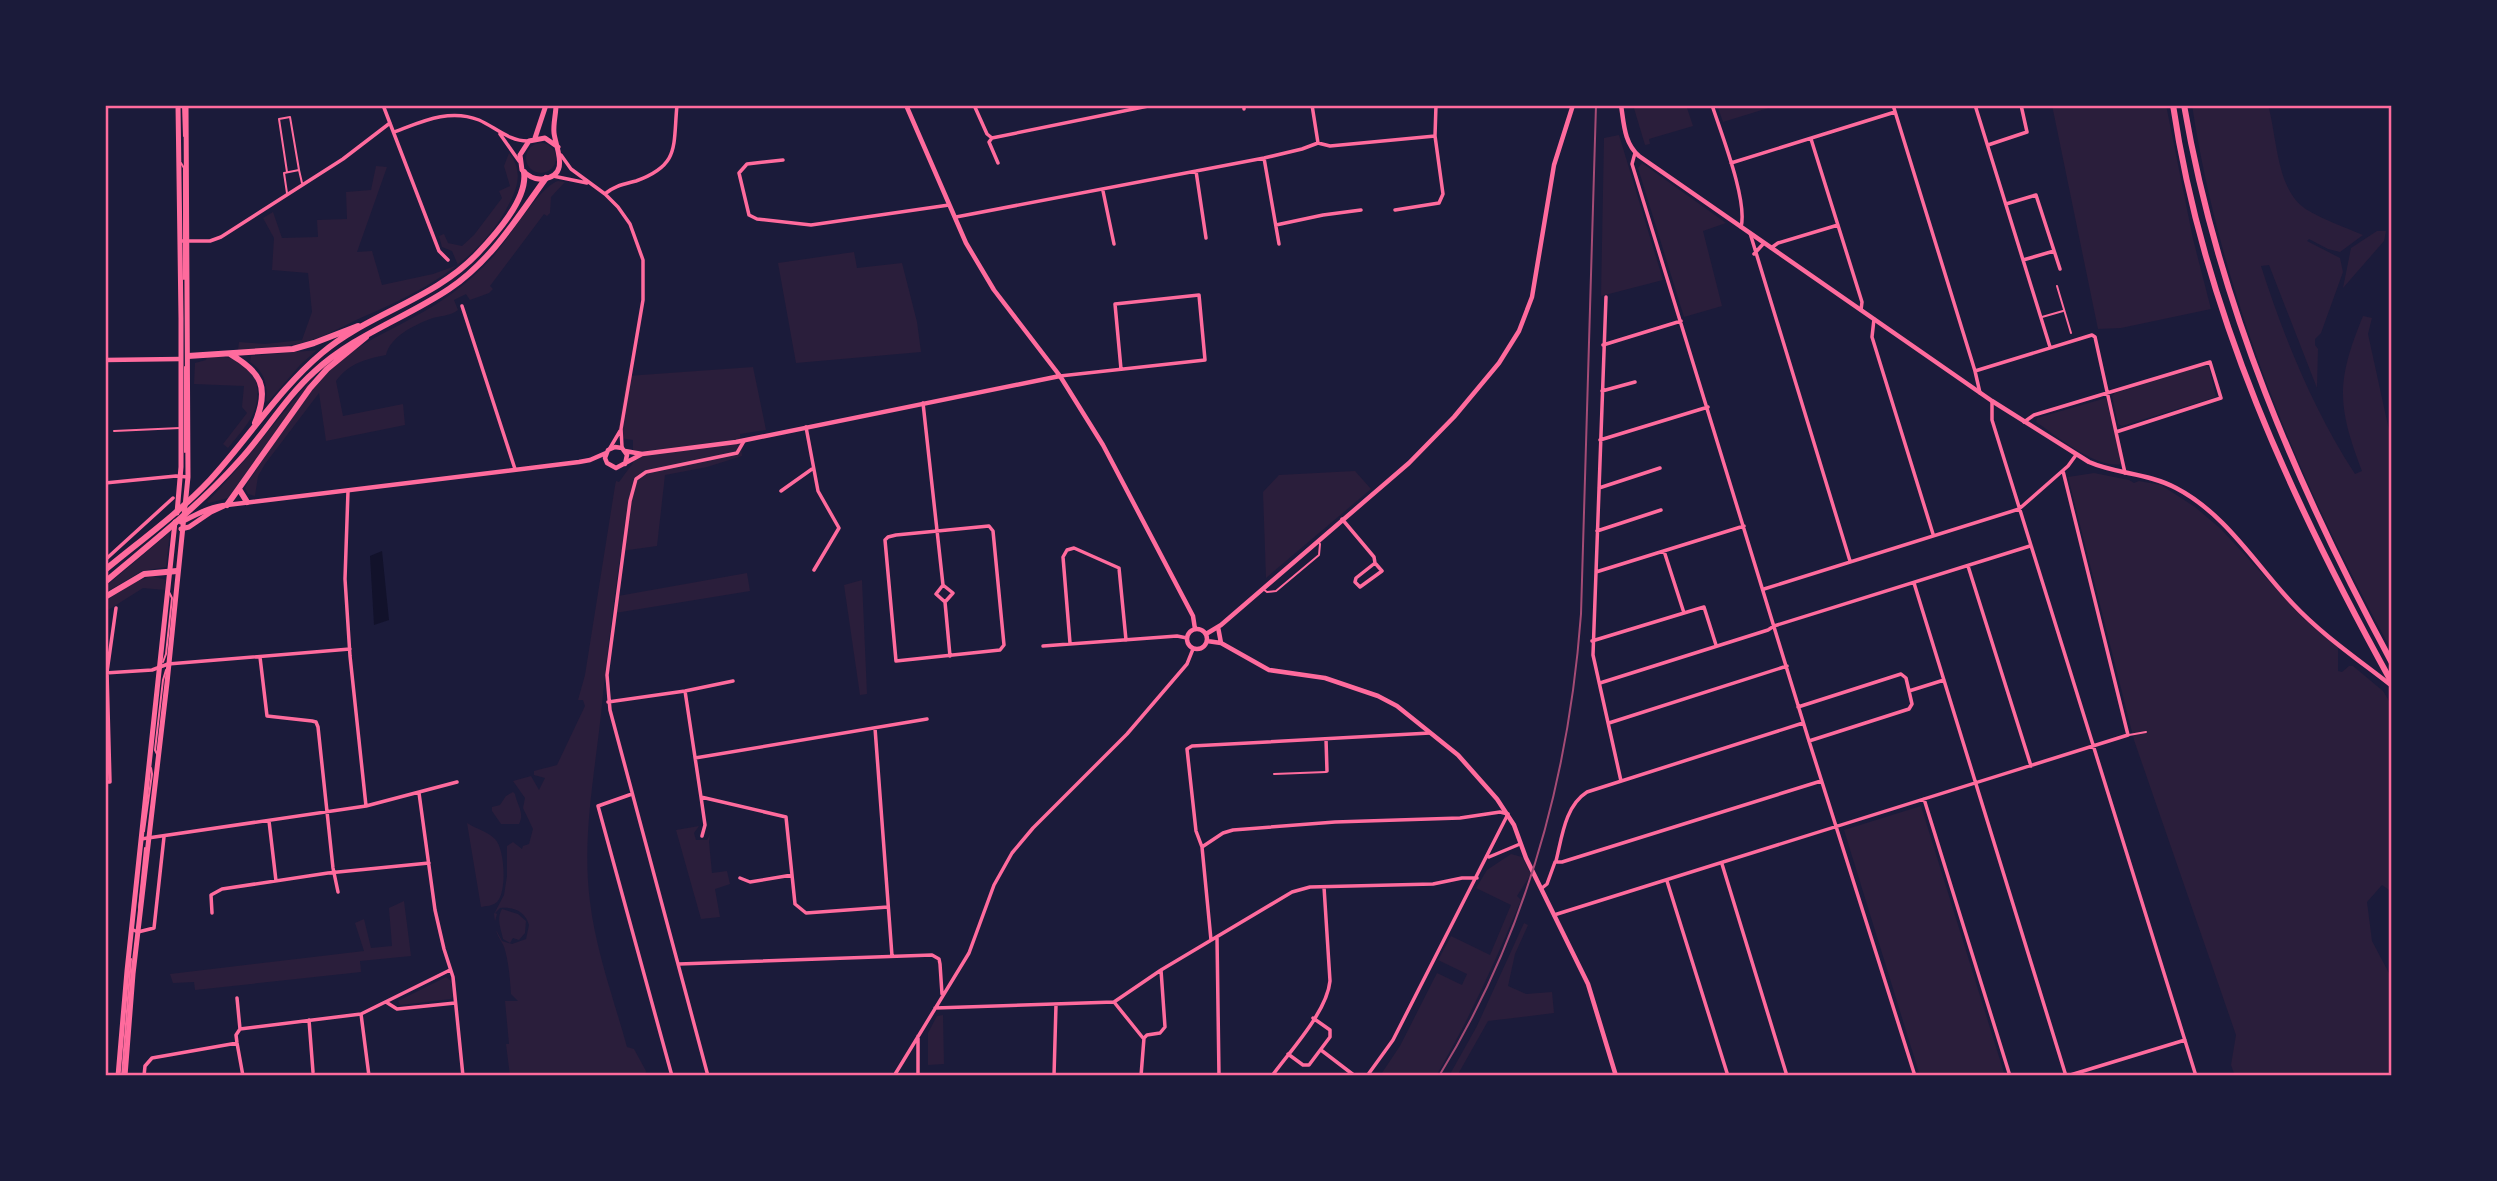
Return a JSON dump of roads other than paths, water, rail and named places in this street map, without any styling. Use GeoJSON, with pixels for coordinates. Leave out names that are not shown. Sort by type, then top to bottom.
{"type":"FeatureCollection","features":[{"type":"Feature","properties":{"kind":"highway"},"geometry":{"type":"LineString","coordinates":[[2173,105],[2197,222],[2215,284],[2251,387],[2272,442],[2334,575],[2392,684]]}},
{"type":"Feature","properties":{"kind":"highway"},"geometry":{"type":"LineString","coordinates":[[2184,105],[2198,181],[2216,250],[2261,383],[2323,529],[2392,663]]}},
{"type":"Feature","properties":{"kind":"highway"},"geometry":{"type":"LineString","coordinates":[[105,570],[207,482],[303,370],[335,342],[433,288],[474,257],[510,214],[524,186],[524,172]]}},
{"type":"Feature","properties":{"kind":"highway"},"geometry":{"type":"LineString","coordinates":[[105,582],[203,499],[240,460],[312,374],[346,346],[437,296],[473,270],[502,240],[549,177]]}},
{"type":"Feature","properties":{"kind":"highway"},"geometry":{"type":"LineString","coordinates":[[188,356],[293,349],[363,325]]}},
{"type":"Feature","properties":{"kind":"highway"},"geometry":{"type":"LineString","coordinates":[[226,505],[310,388],[327,369],[375,329]]}},
{"type":"Feature","properties":{"kind":"highway"},"geometry":{"type":"LineString","coordinates":[[230,354],[254,369],[262,385],[261,407],[253,429]]}},
{"type":"Feature","properties":{"kind":"highway"},"geometry":{"type":"LineString","coordinates":[[239,488],[247,502]]}},
{"type":"Feature","properties":{"kind":"highway"},"geometry":{"type":"LineString","coordinates":[[105,597],[144,574],[174,571]]}},
{"type":"Feature","properties":{"kind":"main road"},"geometry":{"type":"LineString","coordinates":[[122,1076],[129,951],[140,913],[168,664],[174,571],[186,490],[181,428],[180,359],[187,144],[182,105]]}},
{"type":"Feature","properties":{"kind":"main road"},"geometry":{"type":"LineString","coordinates":[[179,526],[176,497],[188,456],[188,356],[180,158],[182,105]]}},
{"type":"Feature","properties":{"kind":"main road"},"geometry":{"type":"LineString","coordinates":[[546,105],[532,140],[522,148],[519,161],[524,172],[533,178],[549,177],[559,167],[561,155],[554,129],[556,105]]}},
{"type":"Feature","properties":{"kind":"main road"},"geometry":{"type":"LineString","coordinates":[[532,140],[545,138],[558,147]]}},
{"type":"Feature","properties":{"kind":"main road"},"geometry":{"type":"LineString","coordinates":[[180,359],[188,356]]}},
{"type":"Feature","properties":{"kind":"main road"},"geometry":{"type":"LineString","coordinates":[[179,526],[190,527],[226,505]]}},
{"type":"Feature","properties":{"kind":"main road"},"geometry":{"type":"LineString","coordinates":[[122,1076],[141,839],[169,591],[174,571]]}},
{"type":"Feature","properties":{"kind":"street"},"geometry":{"type":"LineString","coordinates":[[383,105],[439,251],[448,260]]}},
{"type":"Feature","properties":{"kind":"street"},"geometry":{"type":"LineString","coordinates":[[605,194],[614,188],[655,174],[667,163],[672,153],[677,105]]}},
{"type":"Feature","properties":{"kind":"street"},"geometry":{"type":"LineString","coordinates":[[906,105],[966,243],[994,290],[1060,376],[1125,485],[1193,616],[1195,629]]}},
{"type":"Feature","properties":{"kind":"street"},"geometry":{"type":"LineString","coordinates":[[974,105],[986,134],[992,138],[1153,105]]}},
{"type":"Feature","properties":{"kind":"street"},"geometry":{"type":"LineString","coordinates":[[1312,105],[1318,143]]}},
{"type":"Feature","properties":{"kind":"street"},"geometry":{"type":"LineString","coordinates":[[1395,210],[1439,203],[1442,200],[1435,136],[1436,105]]}},
{"type":"Feature","properties":{"kind":"street"},"geometry":{"type":"LineString","coordinates":[[1206,634],[1409,463],[1485,381],[1519,331],[1536,284],[1554,165],[1575,105],[1621,105],[1628,141],[1635,153],[1980,393],[2076,455],[2098,466],[2154,479],[2176,488],[2197,502],[2224,524],[2292,603],[2349,652],[2392,684]]}},
{"type":"Feature","properties":{"kind":"street"},"geometry":{"type":"LineString","coordinates":[[1712,105],[1744,215],[1741,227]]}},
{"type":"Feature","properties":{"kind":"street"},"geometry":{"type":"LineString","coordinates":[[1893,105],[1980,393]]}},
{"type":"Feature","properties":{"kind":"street"},"geometry":{"type":"LineString","coordinates":[[1975,105],[2050,347]]}},
{"type":"Feature","properties":{"kind":"street"},"geometry":{"type":"LineString","coordinates":[[1988,145],[2027,132],[2021,105]]}},
{"type":"Feature","properties":{"kind":"street"},"geometry":{"type":"LineString","coordinates":[[1731,163],[1895,112]]}},
{"type":"Feature","properties":{"kind":"street"},"geometry":{"type":"LineString","coordinates":[[394,132],[442,116],[464,116],[517,140],[532,140]]}},
{"type":"Feature","properties":{"kind":"street"},"geometry":{"type":"LineString","coordinates":[[184,241],[210,241],[220,237],[343,159],[390,123]]}},
{"type":"Feature","properties":{"kind":"street"},"geometry":{"type":"LineString","coordinates":[[499,132],[519,161]]}},
{"type":"Feature","properties":{"kind":"street"},"geometry":{"type":"LineString","coordinates":[[956,217],[1264,159],[1318,143],[1329,146],[1435,136]]}},
{"type":"Feature","properties":{"kind":"street"},"geometry":{"type":"LineString","coordinates":[[992,138],[989,142],[998,163]]}},
{"type":"Feature","properties":{"kind":"street"},"geometry":{"type":"LineString","coordinates":[[1811,139],[1862,302],[1861,310]]}},
{"type":"Feature","properties":{"kind":"street"},"geometry":{"type":"LineString","coordinates":[[1635,153],[1632,164],[1798,707],[1915,1076]]}},
{"type":"Feature","properties":{"kind":"street"},"geometry":{"type":"LineString","coordinates":[[561,155],[571,169],[618,207],[630,224],[643,260],[643,300],[621,429],[623,449],[627,457],[625,464]]}},
{"type":"Feature","properties":{"kind":"street"},"geometry":{"type":"LineString","coordinates":[[1264,159],[1279,244]]}},
{"type":"Feature","properties":{"kind":"street"},"geometry":{"type":"LineString","coordinates":[[783,160],[747,164],[739,173],[749,215],[757,219],[811,225],[950,204]]}},
{"type":"Feature","properties":{"kind":"street"},"geometry":{"type":"LineString","coordinates":[[1196,172],[1206,238]]}},
{"type":"Feature","properties":{"kind":"street"},"geometry":{"type":"LineString","coordinates":[[549,177],[567,177],[591,185]]}},
{"type":"Feature","properties":{"kind":"street"},"geometry":{"type":"LineString","coordinates":[[1103,191],[1114,244]]}},
{"type":"Feature","properties":{"kind":"street"},"geometry":{"type":"LineString","coordinates":[[2006,204],[2033,194],[2037,197],[2060,269]]}},
{"type":"Feature","properties":{"kind":"street"},"geometry":{"type":"LineString","coordinates":[[1276,225],[1361,210]]}},
{"type":"Feature","properties":{"kind":"street"},"geometry":{"type":"LineString","coordinates":[[1771,248],[1778,243],[1838,225]]}},
{"type":"Feature","properties":{"kind":"street"},"geometry":{"type":"LineString","coordinates":[[1750,233],[1754,254],[1850,561]]}},
{"type":"Feature","properties":{"kind":"street"},"geometry":{"type":"LineString","coordinates":[[1754,254],[1765,243]]}},
{"type":"Feature","properties":{"kind":"street"},"geometry":{"type":"LineString","coordinates":[[2023,260],[2054,251]]}},
{"type":"Feature","properties":{"kind":"street"},"geometry":{"type":"LineString","coordinates":[[590,460],[615,447],[642,454],[744,440],[1060,376],[1205,360],[1199,295],[1115,304],[1121,369]]}},
{"type":"Feature","properties":{"kind":"street"},"geometry":{"type":"LineString","coordinates":[[1606,298],[1592,641],[1621,781]]}},
{"type":"Feature","properties":{"kind":"street"},"geometry":{"type":"LineString","coordinates":[[462,306],[515,469]]}},
{"type":"Feature","properties":{"kind":"street"},"geometry":{"type":"LineString","coordinates":[[1874,319],[1872,337],[1934,535]]}},
{"type":"Feature","properties":{"kind":"street"},"geometry":{"type":"LineString","coordinates":[[1603,345],[1681,321]]}},
{"type":"Feature","properties":{"kind":"street"},"geometry":{"type":"LineString","coordinates":[[1975,371],[2089,334],[2095,337],[2125,472]]}},
{"type":"Feature","properties":{"kind":"street"},"geometry":{"type":"LineString","coordinates":[[105,360],[180,359]]}},
{"type":"Feature","properties":{"kind":"street"},"geometry":{"type":"LineString","coordinates":[[2024,422],[2034,415],[2210,362],[2221,398],[2116,432]]}},
{"type":"Feature","properties":{"kind":"street"},"geometry":{"type":"LineString","coordinates":[[1602,391],[1635,382]]}},
{"type":"Feature","properties":{"kind":"street"},"geometry":{"type":"LineString","coordinates":[[1992,401],[1992,420],[2030,546],[2196,1076]]}},
{"type":"Feature","properties":{"kind":"street"},"geometry":{"type":"LineString","coordinates":[[923,403],[943,585],[936,594],[945,602],[950,656]]}},
{"type":"Feature","properties":{"kind":"street"},"geometry":{"type":"LineString","coordinates":[[1600,440],[1707,407]]}},
{"type":"Feature","properties":{"kind":"street"},"geometry":{"type":"LineString","coordinates":[[806,427],[817,491],[839,528],[814,570]]}},
{"type":"Feature","properties":{"kind":"street"},"geometry":{"type":"LineString","coordinates":[[607,463],[608,451],[621,429]]}},
{"type":"Feature","properties":{"kind":"street"},"geometry":{"type":"LineString","coordinates":[[708,1076],[615,730],[608,702],[607,675],[629,501],[636,479],[646,472],[737,453],[744,440]]}},
{"type":"Feature","properties":{"kind":"street"},"geometry":{"type":"LineString","coordinates":[[226,505],[590,460],[607,463],[616,468],[642,454]]}},
{"type":"Feature","properties":{"kind":"street"},"geometry":{"type":"LineString","coordinates":[[1764,589],[2019,509],[2063,471],[2076,455]]}},
{"type":"Feature","properties":{"kind":"street"},"geometry":{"type":"LineString","coordinates":[[1598,488],[1660,468]]}},
{"type":"Feature","properties":{"kind":"street"},"geometry":{"type":"LineString","coordinates":[[781,491],[789,488],[812,469]]}},
{"type":"Feature","properties":{"kind":"street"},"geometry":{"type":"LineString","coordinates":[[1553,915],[2128,735],[2063,471]]}},
{"type":"Feature","properties":{"kind":"street"},"geometry":{"type":"LineString","coordinates":[[105,483],[184,477]]}},
{"type":"Feature","properties":{"kind":"street"},"geometry":{"type":"LineString","coordinates":[[348,489],[345,579],[366,806]]}},
{"type":"Feature","properties":{"kind":"street"},"geometry":{"type":"LineString","coordinates":[[105,560],[176,497]]}},
{"type":"Feature","properties":{"kind":"street"},"geometry":{"type":"LineString","coordinates":[[1597,531],[1661,510]]}},
{"type":"Feature","properties":{"kind":"street"},"geometry":{"type":"LineString","coordinates":[[1342,519],[1382,570],[1360,587],[1356,578],[1375,563]]}},
{"type":"Feature","properties":{"kind":"street"},"geometry":{"type":"LineString","coordinates":[[989,526],[993,531],[1004,645],[1000,650],[896,661],[884,546],[888,537],[938,531],[989,526]]}},
{"type":"Feature","properties":{"kind":"street"},"geometry":{"type":"LineString","coordinates":[[1596,572],[1744,526]]}},
{"type":"Feature","properties":{"kind":"street"},"geometry":{"type":"LineString","coordinates":[[1600,683],[2030,546]]}},
{"type":"Feature","properties":{"kind":"street"},"geometry":{"type":"LineString","coordinates":[[1070,643],[1063,558],[1067,550],[1074,548],[1119,568],[1126,640]]}},
{"type":"Feature","properties":{"kind":"street"},"geometry":{"type":"LineString","coordinates":[[1664,551],[1684,613]]}},
{"type":"Feature","properties":{"kind":"street"},"geometry":{"type":"LineString","coordinates":[[1969,566],[2031,766]]}},
{"type":"Feature","properties":{"kind":"street"},"geometry":{"type":"LineString","coordinates":[[1914,583],[2066,1076],[2185,1040]]}},
{"type":"Feature","properties":{"kind":"street"},"geometry":{"type":"LineString","coordinates":[[943,585],[953,593],[945,602]]}},
{"type":"Feature","properties":{"kind":"street"},"geometry":{"type":"LineString","coordinates":[[1592,641],[1704,607],[1716,646]]}},
{"type":"Feature","properties":{"kind":"street"},"geometry":{"type":"LineString","coordinates":[[107,782],[106,672],[116,608]]}},
{"type":"Feature","properties":{"kind":"street"},"geometry":{"type":"LineString","coordinates":[[1218,626],[1221,643]]}},
{"type":"Feature","properties":{"kind":"street"},"geometry":{"type":"LineString","coordinates":[[1195,629],[1206,634],[1207,641],[1200,649],[1193,649],[1188,645],[1189,632],[1195,629]]}},
{"type":"Feature","properties":{"kind":"street"},"geometry":{"type":"LineString","coordinates":[[1043,646],[1177,636],[1187,638]]}},
{"type":"Feature","properties":{"kind":"street"},"geometry":{"type":"LineString","coordinates":[[1207,641],[1221,643],[1260,667],[1276,673],[1325,678],[1378,696],[1397,706],[1458,755],[1508,814],[1553,915],[1588,984],[1616,1076]]}},
{"type":"Feature","properties":{"kind":"street"},"geometry":{"type":"LineString","coordinates":[[106,672],[160,668],[168,664],[350,649]]}},
{"type":"Feature","properties":{"kind":"street"},"geometry":{"type":"LineString","coordinates":[[894,1076],[969,953],[994,885],[1012,853],[1033,828],[1127,734],[1187,664],[1193,649]]}},
{"type":"Feature","properties":{"kind":"street"},"geometry":{"type":"LineString","coordinates":[[260,657],[267,716],[316,722],[338,892]]}},
{"type":"Feature","properties":{"kind":"street"},"geometry":{"type":"LineString","coordinates":[[1609,723],[1787,666]]}},
{"type":"Feature","properties":{"kind":"street"},"geometry":{"type":"LineString","coordinates":[[1798,707],[1901,674],[1906,678],[1912,704],[1909,709],[1809,741]]}},
{"type":"Feature","properties":{"kind":"street"},"geometry":{"type":"LineString","coordinates":[[1909,691],[1945,679]]}},
{"type":"Feature","properties":{"kind":"street"},"geometry":{"type":"LineString","coordinates":[[608,702],[733,681]]}},
{"type":"Feature","properties":{"kind":"street"},"geometry":{"type":"LineString","coordinates":[[685,691],[705,825],[702,836]]}},
{"type":"Feature","properties":{"kind":"street"},"geometry":{"type":"LineString","coordinates":[[695,758],[927,719]]}},
{"type":"Feature","properties":{"kind":"street"},"geometry":{"type":"LineString","coordinates":[[1542,888],[1547,884],[1555,862],[1571,807],[1587,792],[1803,723]]}},
{"type":"Feature","properties":{"kind":"street"},"geometry":{"type":"LineString","coordinates":[[875,728],[892,956]]}},
{"type":"Feature","properties":{"kind":"street"},"geometry":{"type":"LineString","coordinates":[[1212,940],[1202,847],[1196,831],[1187,749],[1192,746],[1432,733]]}},
{"type":"Feature","properties":{"kind":"street"},"geometry":{"type":"LineString","coordinates":[[1326,739],[1327,771]]}},
{"type":"Feature","properties":{"kind":"street"},"geometry":{"type":"LineString","coordinates":[[1555,862],[1821,781]]}},
{"type":"Feature","properties":{"kind":"street"},"geometry":{"type":"LineString","coordinates":[[141,839],[366,806],[457,782]]}},
{"type":"Feature","properties":{"kind":"street"},"geometry":{"type":"LineString","coordinates":[[419,793],[435,911],[451,970],[463,1076]]}},
{"type":"Feature","properties":{"kind":"street"},"geometry":{"type":"LineString","coordinates":[[632,794],[598,806],[672,1076]]}},
{"type":"Feature","properties":{"kind":"street"},"geometry":{"type":"LineString","coordinates":[[701,797],[786,817],[794,904],[806,913],[888,907]]}},
{"type":"Feature","properties":{"kind":"street"},"geometry":{"type":"LineString","coordinates":[[1924,799],[2010,1076]]}},
{"type":"Feature","properties":{"kind":"street"},"geometry":{"type":"LineString","coordinates":[[1202,847],[1223,833],[1233,830],[1335,822],[1460,818],[1500,812],[1508,814]]}},
{"type":"Feature","properties":{"kind":"street"},"geometry":{"type":"LineString","coordinates":[[1367,1076],[1393,1040],[1508,814]]}},
{"type":"Feature","properties":{"kind":"street"},"geometry":{"type":"LineString","coordinates":[[269,820],[276,881]]}},
{"type":"Feature","properties":{"kind":"street"},"geometry":{"type":"LineString","coordinates":[[135,931],[154,928],[164,836]]}},
{"type":"Feature","properties":{"kind":"street"},"geometry":{"type":"LineString","coordinates":[[1487,858],[1521,844]]}},
{"type":"Feature","properties":{"kind":"street"},"geometry":{"type":"LineString","coordinates":[[212,914],[211,895],[216,890],[429,863]]}},
{"type":"Feature","properties":{"kind":"street"},"geometry":{"type":"LineString","coordinates":[[1721,864],[1787,1076]]}},
{"type":"Feature","properties":{"kind":"street"},"geometry":{"type":"LineString","coordinates":[[740,878],[750,882],[792,875]]}},
{"type":"Feature","properties":{"kind":"street"},"geometry":{"type":"LineString","coordinates":[[934,1008],[1114,1002],[1161,970],[1292,892],[1324,887],[1433,884],[1477,878]]}},
{"type":"Feature","properties":{"kind":"street"},"geometry":{"type":"LineString","coordinates":[[1667,881],[1728,1076]]}},
{"type":"Feature","properties":{"kind":"street"},"geometry":{"type":"LineString","coordinates":[[1272,1076],[1314,1018],[1325,1000],[1329,986],[1324,887]]}},
{"type":"Feature","properties":{"kind":"street"},"geometry":{"type":"LineString","coordinates":[[1217,937],[1219,1076]]}},
{"type":"Feature","properties":{"kind":"street"},"geometry":{"type":"LineString","coordinates":[[679,964],[892,956],[936,957],[940,964],[942,996]]}},
{"type":"Feature","properties":{"kind":"street"},"geometry":{"type":"LineString","coordinates":[[240,1028],[361,1014],[451,970]]}},
{"type":"Feature","properties":{"kind":"street"},"geometry":{"type":"LineString","coordinates":[[1143,1038],[1146,1035],[1160,1034],[1166,1027],[1161,970]]}},
{"type":"Feature","properties":{"kind":"street"},"geometry":{"type":"LineString","coordinates":[[237,998],[240,1028],[236,1035],[243,1076]]}},
{"type":"Feature","properties":{"kind":"street"},"geometry":{"type":"LineString","coordinates":[[386,1002],[397,1009],[455,1003]]}},
{"type":"Feature","properties":{"kind":"street"},"geometry":{"type":"LineString","coordinates":[[1114,1002],[1143,1038]]}},
{"type":"Feature","properties":{"kind":"street"},"geometry":{"type":"LineString","coordinates":[[1054,1076],[1056,1005]]}},
{"type":"Feature","properties":{"kind":"street"},"geometry":{"type":"LineString","coordinates":[[361,1014],[369,1076]]}},
{"type":"Feature","properties":{"kind":"street"},"geometry":{"type":"LineString","coordinates":[[1288,1054],[1307,1066],[1331,1037],[1331,1033],[1314,1018]]}},
{"type":"Feature","properties":{"kind":"street"},"geometry":{"type":"LineString","coordinates":[[309,1020],[313,1072]]}},
{"type":"Feature","properties":{"kind":"street"},"geometry":{"type":"LineString","coordinates":[[918,1035],[918,1076]]}},
{"type":"Feature","properties":{"kind":"street"},"geometry":{"type":"LineString","coordinates":[[1141,1076],[1143,1038]]}},
{"type":"Feature","properties":{"kind":"street"},"geometry":{"type":"LineString","coordinates":[[144,1076],[145,1066],[152,1058],[237,1044]]}},
{"type":"Feature","properties":{"kind":"street"},"geometry":{"type":"LineString","coordinates":[[1321,1050],[1356,1076]]}},
{"type":"Feature","properties":{"kind":"lane"},"geometry":{"type":"LineString","coordinates":[[288,172],[279,119],[290,117],[302,185]]}},
{"type":"Feature","properties":{"kind":"lane"},"geometry":{"type":"LineString","coordinates":[[287,194],[284,173],[299,170]]}},
{"type":"Feature","properties":{"kind":"lane"},"geometry":{"type":"LineString","coordinates":[[2057,286],[2071,333]]}},
{"type":"Feature","properties":{"kind":"lane"},"geometry":{"type":"LineString","coordinates":[[2041,317],[2064,310]]}},
{"type":"Feature","properties":{"kind":"lane"},"geometry":{"type":"LineString","coordinates":[[114,431],[181,428]]}},
{"type":"Feature","properties":{"kind":"lane"},"geometry":{"type":"LineString","coordinates":[[1262,589],[1267,592],[1276,591],[1310,562],[1320,553],[1318,540]]}},
{"type":"Feature","properties":{"kind":"lane"},"geometry":{"type":"LineString","coordinates":[[2128,735],[2146,732]]}},
{"type":"Feature","properties":{"kind":"lane"},"geometry":{"type":"LineString","coordinates":[[1274,774],[1327,771]]}},
{"type":"Feature","properties":{"kind":"railway"},"geometry":{"type":"LineString","coordinates":[[1439,1076],[1496,968],[1519,911],[1538,854],[1566,735],[1581,614],[1596,105]]}}]}
